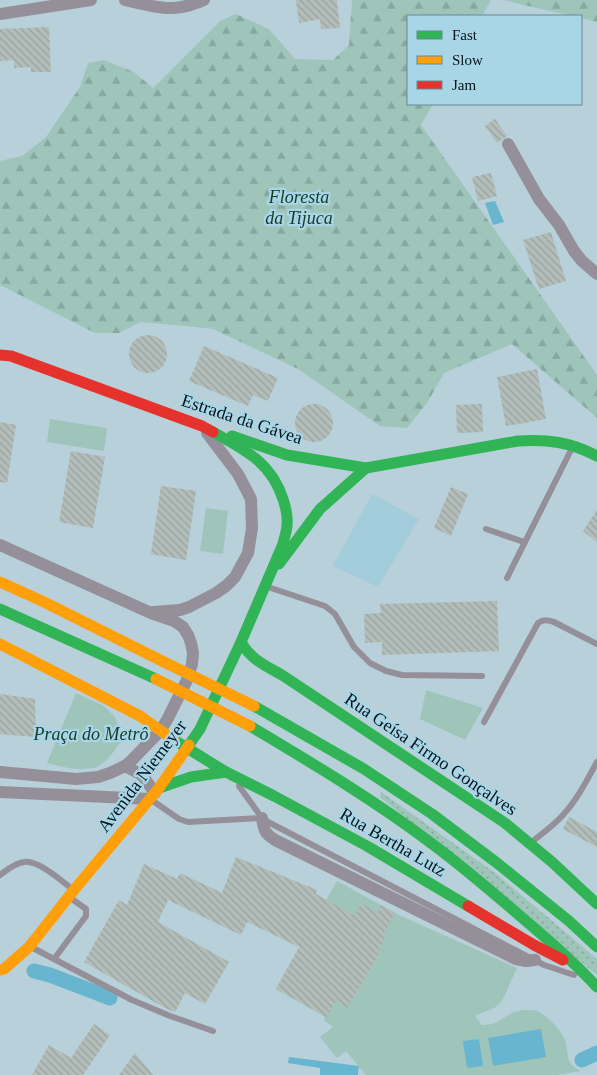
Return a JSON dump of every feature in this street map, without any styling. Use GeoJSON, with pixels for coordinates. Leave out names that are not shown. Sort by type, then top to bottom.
{"type":"FeatureCollection","features":[{"type":"Feature","properties":{"kind":"main road","name":"Estrada da Gávea"},"geometry":{"type":"LineString","coordinates":[[4,354],[286,455],[366,468],[518,441],[554,440],[574,445],[597,456]]}},
{"type":"Feature","properties":{"kind":"main road","name":"Avenida Niemeyer"},"geometry":{"type":"LineString","coordinates":[[0,970],[4,969],[29,947],[155,793],[187,748],[204,722],[283,544],[287,527],[287,511],[279,486],[266,467],[245,450],[202,426]]}},
{"type":"Feature","properties":{"kind":"main road","name":"Avenida Niemeyer"},"geometry":{"type":"LineString","coordinates":[[270,575],[320,509],[366,468]]}},
{"type":"Feature","properties":{"kind":"main road"},"geometry":{"type":"LineString","coordinates":[[0,582],[254,706],[364,769],[475,845],[517,878],[597,947]]}},
{"type":"Feature","properties":{"kind":"main road"},"geometry":{"type":"LineString","coordinates":[[0,609],[156,679],[250,726],[303,757],[420,836],[488,888],[585,973],[597,987]]}},
{"type":"Feature","properties":{"kind":"main road","name":"Rua Geísa Firmo Gonçalves"},"geometry":{"type":"LineString","coordinates":[[241,642],[251,658],[282,675],[532,842],[597,904]]}},
{"type":"Feature","properties":{"kind":"main road"},"geometry":{"type":"LineString","coordinates":[[0,644],[140,716],[187,748]]}},
{"type":"Feature","properties":{"kind":"main road","name":"Rua Bertha Lutz"},"geometry":{"type":"LineString","coordinates":[[187,748],[230,775],[341,832],[585,973]]}},
{"type":"Feature","properties":{"kind":"main road"},"geometry":{"type":"LineString","coordinates":[[155,793],[191,777],[230,775]]}},
{"type":"Feature","properties":{"kind":"street"},"geometry":{"type":"LineString","coordinates":[[0,14],[91,0]]}},
{"type":"Feature","properties":{"kind":"street"},"geometry":{"type":"LineString","coordinates":[[125,0],[171,9],[188,6],[204,0]]}},
{"type":"Feature","properties":{"kind":"street"},"geometry":{"type":"LineString","coordinates":[[508,144],[539,199],[559,225],[574,251],[597,274]]}},
{"type":"Feature","properties":{"kind":"street"},"geometry":{"type":"LineString","coordinates":[[151,613],[184,608],[216,593],[235,577],[248,553],[252,528],[251,499],[238,474],[202,426]]}},
{"type":"Feature","properties":{"kind":"street"},"geometry":{"type":"LineString","coordinates":[[0,545],[151,613],[174,621],[183,627],[188,635],[193,653],[187,680],[160,731],[125,766],[98,777],[76,779],[0,772]]}},
{"type":"Feature","properties":{"kind":"street"},"geometry":{"type":"LineString","coordinates":[[125,766],[142,775],[155,793]]}},
{"type":"Feature","properties":{"kind":"street"},"geometry":{"type":"LineString","coordinates":[[0,792],[155,793]]}},
{"type":"Feature","properties":{"kind":"street"},"geometry":{"type":"LineString","coordinates":[[262,818],[264,830],[268,836],[516,959],[535,960]]}},
{"type":"Feature","properties":{"kind":"lane"},"geometry":{"type":"LineString","coordinates":[[507,578],[574,445]]}},
{"type":"Feature","properties":{"kind":"lane"},"geometry":{"type":"LineString","coordinates":[[486,529],[524,542]]}},
{"type":"Feature","properties":{"kind":"lane"},"geometry":{"type":"LineString","coordinates":[[265,586],[325,606],[335,614],[354,648],[370,663],[386,671],[402,675],[482,676]]}},
{"type":"Feature","properties":{"kind":"lane"},"geometry":{"type":"LineString","coordinates":[[484,722],[538,623],[542,620],[554,622],[597,644]]}},
{"type":"Feature","properties":{"kind":"lane"},"geometry":{"type":"LineString","coordinates":[[532,842],[566,812],[597,762]]}},
{"type":"Feature","properties":{"kind":"lane"},"geometry":{"type":"LineString","coordinates":[[230,775],[262,818]]}},
{"type":"Feature","properties":{"kind":"lane"},"geometry":{"type":"LineString","coordinates":[[155,793],[179,819],[188,822],[262,818]]}},
{"type":"Feature","properties":{"kind":"lane"},"geometry":{"type":"LineString","coordinates":[[0,875],[17,864],[32,862],[42,867],[86,909],[86,916],[54,959]]}},
{"type":"Feature","properties":{"kind":"lane"},"geometry":{"type":"LineString","coordinates":[[29,947],[132,1000],[213,1031]]}},
{"type":"Feature","properties":{"kind":"lane"},"geometry":{"type":"LineString","coordinates":[[535,960],[567,973],[585,973]]}},
{"type":"Feature","properties":{"kind":"shaded area"},"geometry":{"type":"Polygon","coordinates":[[[372,494],[419,519],[378,587],[333,566],[372,494]]]}},
{"type":"Feature","properties":{"kind":"green space","name":"Floresta da Tijuca"},"geometry":{"type":"Polygon","coordinates":[[[352,0],[491,0],[483,15],[407,15],[407,105],[432,105],[421,125],[597,375],[597,418],[512,344],[444,373],[427,403],[407,428],[380,426],[298,369],[213,329],[140,322],[119,333],[95,333],[0,286],[0,161],[22,156],[46,137],[80,87],[88,63],[104,60],[134,72],[153,88],[220,21],[236,14],[269,29],[295,59],[333,60],[349,45],[352,0]]]}},
{"type":"Feature","properties":{"kind":"green space"},"geometry":{"type":"Polygon","coordinates":[[[503,0],[597,0],[597,22],[582,18],[582,15],[568,15],[503,0]]]}},
{"type":"Feature","properties":{"kind":"green space"},"geometry":{"type":"Polygon","coordinates":[[[50,419],[107,428],[104,451],[47,442],[50,419]]]}},
{"type":"Feature","properties":{"kind":"green space"},"geometry":{"type":"Polygon","coordinates":[[[206,508],[228,511],[223,554],[200,551],[206,508]]]}},
{"type":"Feature","properties":{"kind":"green space"},"geometry":{"type":"Polygon","coordinates":[[[426,690],[483,708],[465,740],[420,719],[426,690]]]}},
{"type":"Feature","properties":{"kind":"green space","name":"Praça do Metrô"},"geometry":{"type":"Polygon","coordinates":[[[76,693],[104,706],[115,717],[123,738],[114,751],[98,767],[76,769],[47,763],[76,693]]]}},
{"type":"Feature","properties":{"kind":"green space"},"geometry":{"type":"Polygon","coordinates":[[[381,792],[494,872],[597,959],[597,975],[380,797],[381,792]]]}},
{"type":"Feature","properties":{"kind":"green space"},"geometry":{"type":"Polygon","coordinates":[[[337,881],[399,915],[517,968],[502,1001],[496,1007],[475,1016],[482,1025],[489,1025],[520,1010],[538,1011],[547,1017],[559,1030],[565,1039],[570,1063],[581,1071],[557,1075],[366,1075],[346,1051],[337,1058],[320,1037],[333,1027],[324,1020],[325,1017],[276,989],[337,881]]]}},
{"type":"Feature","properties":{"kind":"water"},"geometry":{"type":"Polygon","coordinates":[[[495,201],[504,222],[493,225],[485,203],[495,201]]]}},
{"type":"Feature","properties":{"kind":"water"},"geometry":{"type":"Polygon","coordinates":[[[541,1029],[546,1057],[493,1066],[488,1038],[541,1029]]]}},
{"type":"Feature","properties":{"kind":"water"},"geometry":{"type":"Polygon","coordinates":[[[479,1039],[483,1066],[467,1068],[463,1041],[479,1039]]]}},
{"type":"Feature","properties":{"kind":"water"},"geometry":{"type":"Polygon","coordinates":[[[289,1057],[359,1066],[358,1075],[320,1075],[320,1068],[288,1063],[289,1057]]]}},
{"type":"Feature","properties":{"kind":"building"},"geometry":{"type":"Polygon","coordinates":[[[296,0],[337,0],[340,28],[321,29],[320,19],[299,23],[296,0]]]}},
{"type":"Feature","properties":{"kind":"building"},"geometry":{"type":"Polygon","coordinates":[[[49,27],[51,72],[31,72],[31,67],[14,68],[14,60],[0,61],[0,29],[49,27]]]}},
{"type":"Feature","properties":{"kind":"building"},"geometry":{"type":"Polygon","coordinates":[[[495,119],[507,136],[497,143],[485,126],[495,119]]]}},
{"type":"Feature","properties":{"kind":"building"},"geometry":{"type":"Polygon","coordinates":[[[491,173],[497,196],[478,201],[472,177],[491,173]]]}},
{"type":"Feature","properties":{"kind":"building"},"geometry":{"type":"Polygon","coordinates":[[[551,232],[566,281],[539,289],[523,240],[551,232]]]}},
{"type":"Feature","properties":{"kind":"building"},"geometry":{"type":"Polygon","coordinates":[[[148,335],[162,340],[167,354],[162,368],[148,373],[134,368],[129,354],[134,340],[148,335]]]}},
{"type":"Feature","properties":{"kind":"building"},"geometry":{"type":"Polygon","coordinates":[[[204,346],[278,378],[268,401],[253,395],[248,406],[189,381],[204,346]]]}},
{"type":"Feature","properties":{"kind":"building"},"geometry":{"type":"Polygon","coordinates":[[[537,369],[546,419],[506,426],[497,377],[537,369]]]}},
{"type":"Feature","properties":{"kind":"building"},"geometry":{"type":"Polygon","coordinates":[[[314,404],[328,409],[333,423],[328,437],[314,442],[300,437],[295,423],[300,409],[314,404]]]}},
{"type":"Feature","properties":{"kind":"building"},"geometry":{"type":"Polygon","coordinates":[[[482,404],[483,432],[457,433],[456,405],[482,404]]]}},
{"type":"Feature","properties":{"kind":"building"},"geometry":{"type":"Polygon","coordinates":[[[0,422],[16,425],[7,483],[0,482],[0,422]]]}},
{"type":"Feature","properties":{"kind":"building"},"geometry":{"type":"Polygon","coordinates":[[[71,451],[105,457],[93,528],[59,522],[71,451]]]}},
{"type":"Feature","properties":{"kind":"building"},"geometry":{"type":"Polygon","coordinates":[[[161,486],[196,491],[186,560],[151,554],[161,486]]]}},
{"type":"Feature","properties":{"kind":"building"},"geometry":{"type":"Polygon","coordinates":[[[451,487],[468,494],[451,536],[434,528],[451,487]]]}},
{"type":"Feature","properties":{"kind":"building"},"geometry":{"type":"Polygon","coordinates":[[[597,510],[597,542],[583,531],[597,510]]]}},
{"type":"Feature","properties":{"kind":"building"},"geometry":{"type":"Polygon","coordinates":[[[497,601],[499,651],[382,655],[382,642],[365,643],[364,614],[381,613],[380,604],[497,601]]]}},
{"type":"Feature","properties":{"kind":"building"},"geometry":{"type":"Polygon","coordinates":[[[0,694],[35,699],[36,737],[0,734],[0,694]]]}},
{"type":"Feature","properties":{"kind":"building"},"geometry":{"type":"Polygon","coordinates":[[[569,817],[597,832],[597,847],[563,829],[569,817]]]}},
{"type":"Feature","properties":{"kind":"building"},"geometry":{"type":"Polygon","coordinates":[[[236,857],[317,890],[316,894],[355,916],[361,903],[377,912],[381,905],[395,913],[383,935],[386,936],[378,951],[380,952],[347,1008],[336,1001],[327,1017],[276,989],[299,947],[247,922],[241,935],[168,900],[158,922],[229,962],[205,1004],[185,993],[175,1012],[84,962],[119,900],[127,905],[144,864],[177,879],[180,873],[222,893],[236,857]]]}},
{"type":"Feature","properties":{"kind":"building"},"geometry":{"type":"Polygon","coordinates":[[[94,1024],[110,1035],[83,1075],[32,1075],[49,1045],[71,1058],[94,1024]]]}},
{"type":"Feature","properties":{"kind":"building"},"geometry":{"type":"Polygon","coordinates":[[[135,1053],[153,1075],[119,1075],[135,1053]]]}},
{"type":"Feature","properties":{"kind":"waterway"},"geometry":{"type":"LineString","coordinates":[[34,971],[50,975],[110,998]]}},
{"type":"Feature","properties":{"kind":"waterway"},"geometry":{"type":"LineString","coordinates":[[582,1060],[597,1053]]}},
{"type":"Feature","properties":{"kind":"traffic: fast"},"geometry":{"type":"LineString","coordinates":[[189,745],[200,729],[241,642],[283,544],[287,527],[284,502],[272,475],[256,458],[213,432]]}},
{"type":"Feature","properties":{"kind":"traffic: fast"},"geometry":{"type":"LineString","coordinates":[[232,436],[287,455],[366,468],[518,441],[559,442],[577,447],[597,456]]}},
{"type":"Feature","properties":{"kind":"traffic: fast"},"geometry":{"type":"LineString","coordinates":[[279,564],[320,509],[366,468]]}},
{"type":"Feature","properties":{"kind":"traffic: fast"},"geometry":{"type":"LineString","coordinates":[[0,609],[156,679]]}},
{"type":"Feature","properties":{"kind":"traffic: fast"},"geometry":{"type":"LineString","coordinates":[[241,642],[259,662],[282,675],[505,823],[552,862],[597,904]]}},
{"type":"Feature","properties":{"kind":"traffic: fast"},"geometry":{"type":"LineString","coordinates":[[254,706],[364,769],[432,814],[569,921],[597,947]]}},
{"type":"Feature","properties":{"kind":"traffic: fast"},"geometry":{"type":"LineString","coordinates":[[250,726],[365,797],[454,860],[539,932],[597,987]]}},
{"type":"Feature","properties":{"kind":"traffic: fast"},"geometry":{"type":"LineString","coordinates":[[174,740],[226,772],[367,846],[468,906]]}},
{"type":"Feature","properties":{"kind":"traffic: fast"},"geometry":{"type":"LineString","coordinates":[[159,788],[191,777],[226,772]]}},
{"type":"Feature","properties":{"kind":"traffic: slow"},"geometry":{"type":"LineString","coordinates":[[0,582],[164,662]]}},
{"type":"Feature","properties":{"kind":"traffic: slow"},"geometry":{"type":"LineString","coordinates":[[0,644],[140,716],[174,740]]}},
{"type":"Feature","properties":{"kind":"traffic: slow"},"geometry":{"type":"LineString","coordinates":[[164,662],[254,706]]}},
{"type":"Feature","properties":{"kind":"traffic: slow"},"geometry":{"type":"LineString","coordinates":[[156,679],[250,726]]}},
{"type":"Feature","properties":{"kind":"traffic: slow"},"geometry":{"type":"LineString","coordinates":[[0,970],[4,969],[29,947],[159,788],[189,745]]}},
{"type":"Feature","properties":{"kind":"traffic: jam"},"geometry":{"type":"LineString","coordinates":[[0,355],[11,356],[202,426],[213,432]]}},
{"type":"Feature","properties":{"kind":"traffic: jam"},"geometry":{"type":"LineString","coordinates":[[468,906],[563,960]]}}]}
